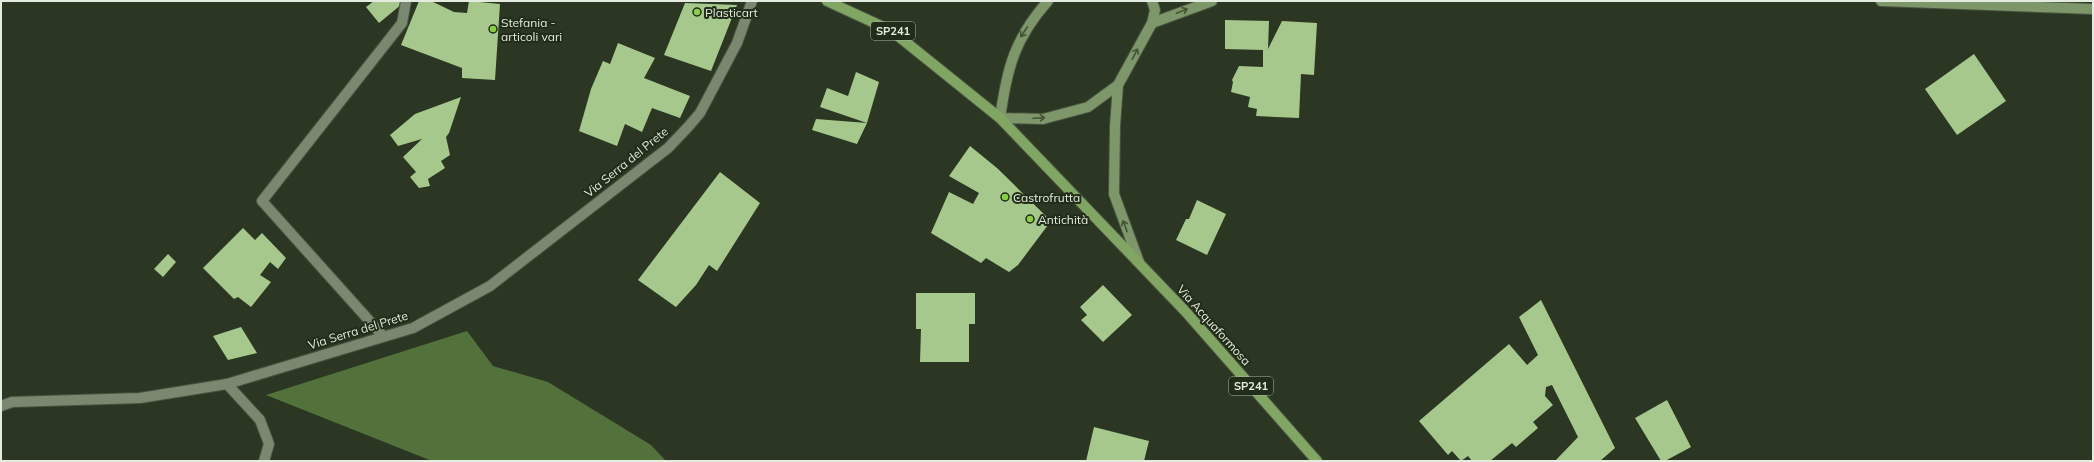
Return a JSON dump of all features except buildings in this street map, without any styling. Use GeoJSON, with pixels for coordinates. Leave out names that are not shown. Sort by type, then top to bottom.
{"type":"FeatureCollection","features":[{"type":"Feature","properties":{"kind":"main road","name":"SP241"},"geometry":{"type":"LineString","coordinates":[[827,1],[892,31],[1000,118],[1139,262]]}},
{"type":"Feature","properties":{"kind":"main road"},"geometry":{"type":"LineString","coordinates":[[1048,1],[1018,42],[1008,72],[1000,118],[1043,119],[1088,107],[1118,85]]}},
{"type":"Feature","properties":{"kind":"main road"},"geometry":{"type":"LineString","coordinates":[[1139,262],[1114,194],[1115,126],[1118,85],[1152,23],[1155,10],[1152,1]]}},
{"type":"Feature","properties":{"kind":"main road"},"geometry":{"type":"LineString","coordinates":[[1152,23],[1212,1]]}},
{"type":"Feature","properties":{"kind":"main road"},"geometry":{"type":"LineString","coordinates":[[1881,1],[2093,9]]}},
{"type":"Feature","properties":{"kind":"main road","name":"Via Acquaformosa"},"geometry":{"type":"LineString","coordinates":[[1139,262],[1186,311],[1317,461]]}},
{"type":"Feature","properties":{"kind":"street"},"geometry":{"type":"LineString","coordinates":[[383,336],[262,201],[402,23],[406,1]]}},
{"type":"Feature","properties":{"kind":"street","name":"Via Serra del Prete"},"geometry":{"type":"LineString","coordinates":[[1,406],[12,402],[140,398],[227,384],[413,328],[490,286],[668,148],[700,114],[736,43],[752,1]]}},
{"type":"Feature","properties":{"kind":"street"},"geometry":{"type":"LineString","coordinates":[[227,384],[260,420],[268,444],[264,461]]}},
{"type":"Feature","properties":{"kind":"green space"},"geometry":{"type":"Polygon","coordinates":[[[467,331],[493,366],[548,382],[651,445],[666,461],[432,461],[266,395],[467,331]]]}},
{"type":"Feature","properties":{"kind":"place","name":"Plasticart"},"geometry":{"type":"Point","coordinates":[697,12]}},
{"type":"Feature","properties":{"kind":"place","name":"Stefania - articoli vari"},"geometry":{"type":"Point","coordinates":[493,29]}},
{"type":"Feature","properties":{"kind":"place","name":"Castrofrutta"},"geometry":{"type":"Point","coordinates":[1005,197]}},
{"type":"Feature","properties":{"kind":"place","name":"Antichità"},"geometry":{"type":"Point","coordinates":[1030,219]}}]}
